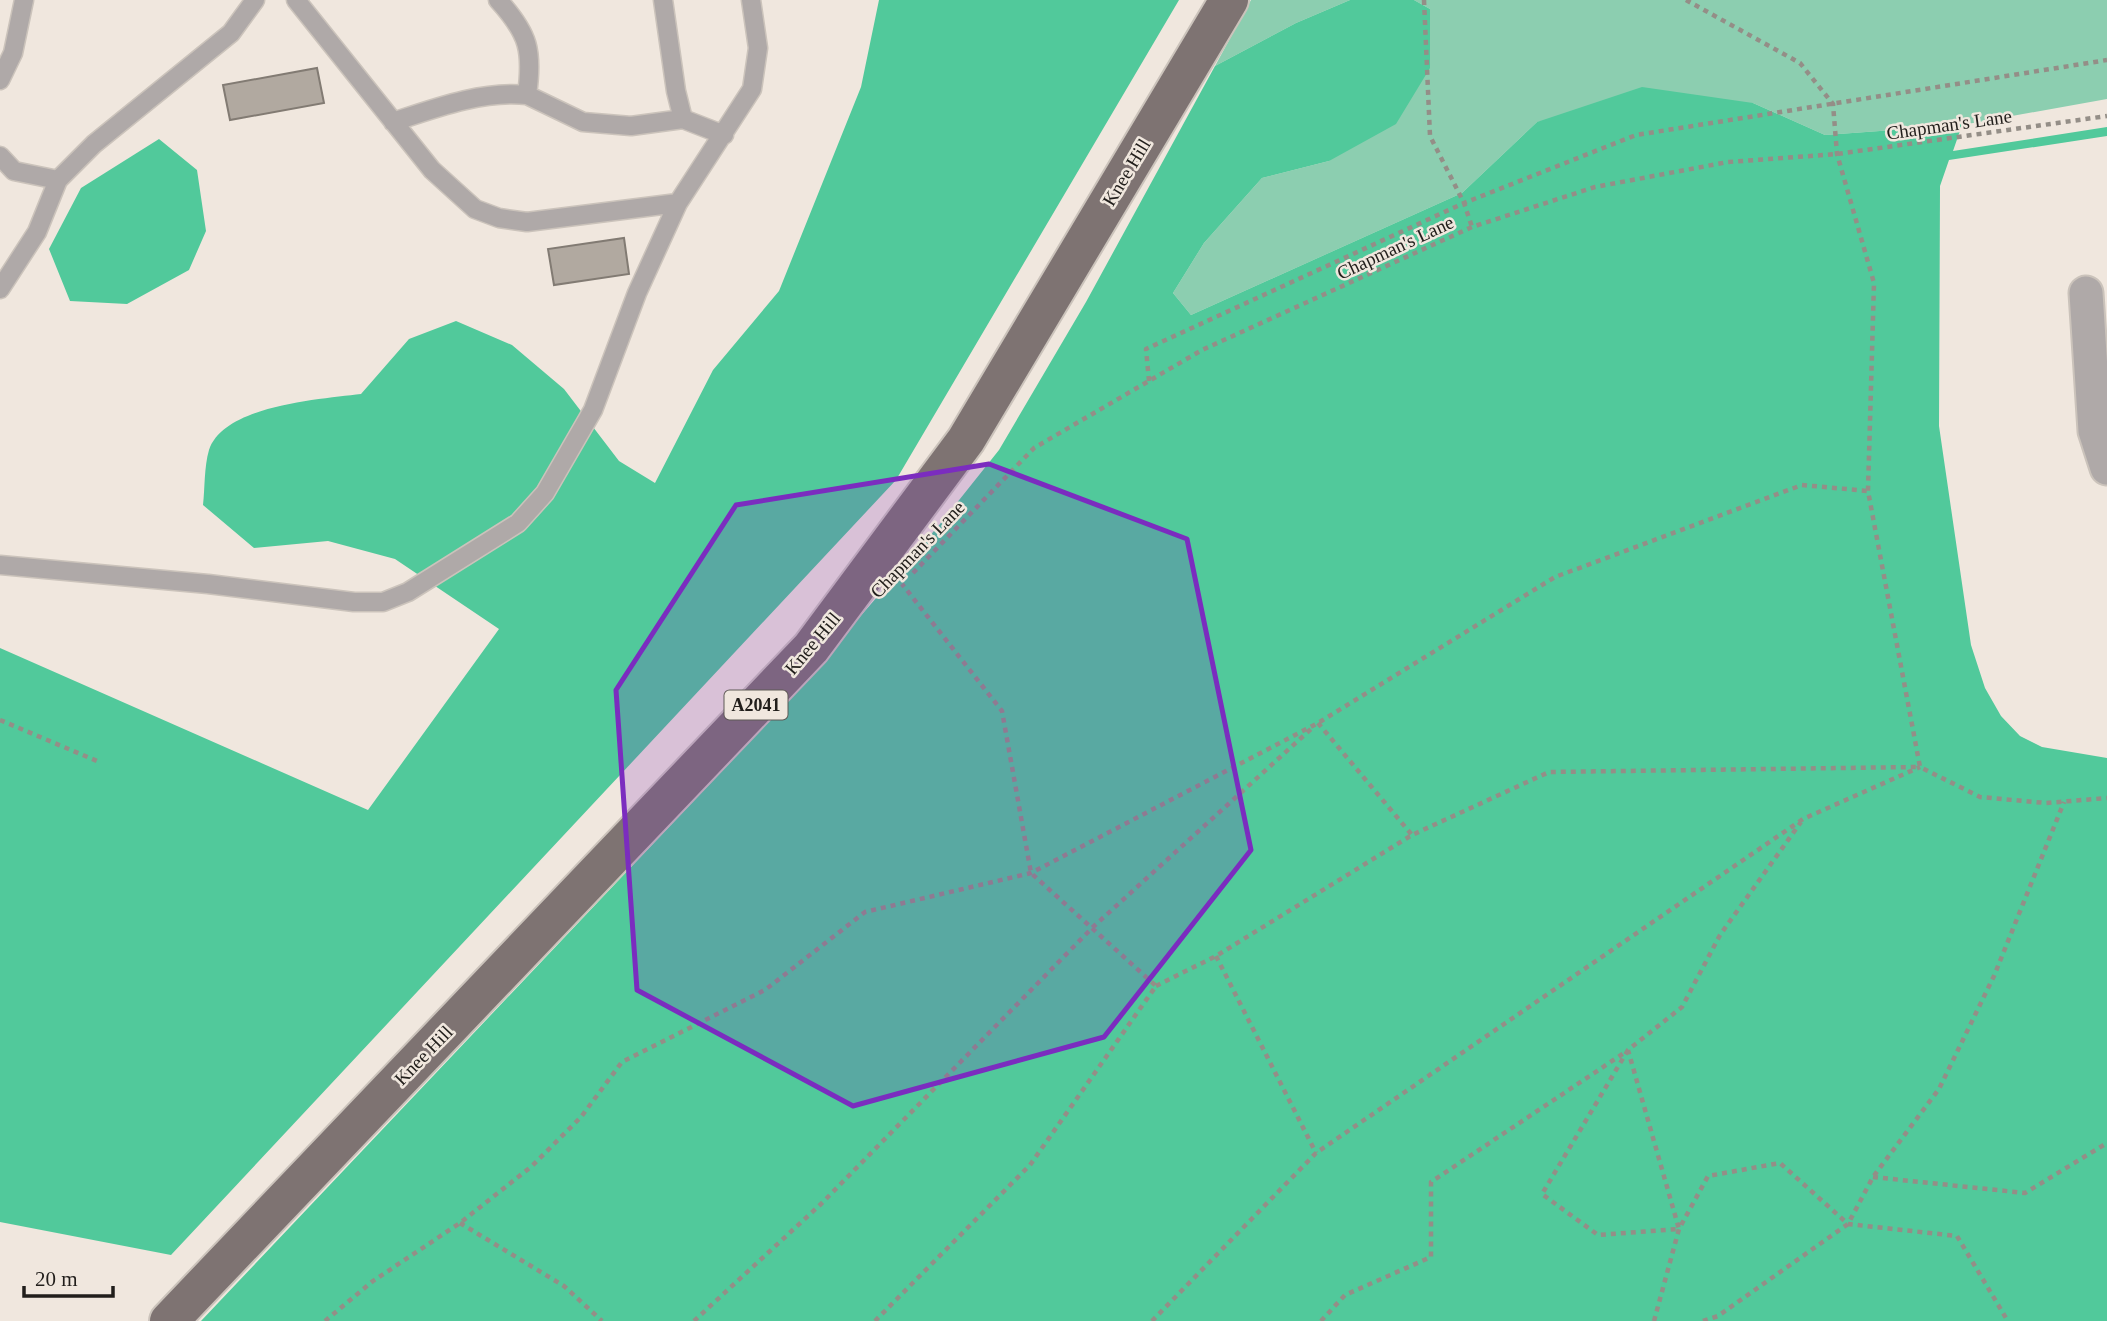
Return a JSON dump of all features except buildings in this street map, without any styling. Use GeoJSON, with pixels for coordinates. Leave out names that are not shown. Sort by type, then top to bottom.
{"type":"FeatureCollection","features":[{"type":"Feature","properties":{"kind":"main road","name":"Knee Hill"},"geometry":{"type":"LineString","coordinates":[[169,1321],[811,648],[966,440],[1229,0]]}},
{"type":"Feature","properties":{"kind":"street"},"geometry":{"type":"LineString","coordinates":[[2086,293],[2095,431],[2107,468]]}},
{"type":"Feature","properties":{"kind":"lane"},"geometry":{"type":"LineString","coordinates":[[0,80],[13,53],[24,0]]}},
{"type":"Feature","properties":{"kind":"lane"},"geometry":{"type":"LineString","coordinates":[[0,289],[37,232],[58,180],[94,144],[231,33],[255,0]]}},
{"type":"Feature","properties":{"kind":"lane"},"geometry":{"type":"LineString","coordinates":[[296,0],[432,170],[475,209],[499,218],[527,222],[678,203]]}},
{"type":"Feature","properties":{"kind":"lane"},"geometry":{"type":"LineString","coordinates":[[498,0],[513,17],[528,43],[531,61],[527,95]]}},
{"type":"Feature","properties":{"kind":"lane"},"geometry":{"type":"LineString","coordinates":[[663,0],[676,91],[683,119]]}},
{"type":"Feature","properties":{"kind":"lane"},"geometry":{"type":"LineString","coordinates":[[0,565],[236,586],[354,602],[383,602],[408,592],[518,523],[545,493],[593,410],[637,293],[678,203],[752,89],[758,48],[751,0]]}},
{"type":"Feature","properties":{"kind":"lane"},"geometry":{"type":"LineString","coordinates":[[393,121],[432,109],[508,93],[527,95],[583,122],[631,126],[683,119],[724,135]]}},
{"type":"Feature","properties":{"kind":"lane"},"geometry":{"type":"LineString","coordinates":[[0,156],[14,171],[58,180]]}},
{"type":"Feature","properties":{"kind":"path"},"geometry":{"type":"LineString","coordinates":[[1424,0],[1430,136],[1464,203],[1472,227]]}},
{"type":"Feature","properties":{"kind":"path"},"geometry":{"type":"LineString","coordinates":[[1686,0],[1800,63],[1833,104],[1837,154],[1874,284],[1868,491],[1920,767]]}},
{"type":"Feature","properties":{"kind":"path"},"geometry":{"type":"LineString","coordinates":[[1149,381],[1146,349],[1464,203],[1636,135],[2107,60]]}},
{"type":"Feature","properties":{"kind":"path","name":"Chapman's Lane"},"geometry":{"type":"LineString","coordinates":[[892,594],[1034,448],[1202,350],[1472,227],[1595,187],[1728,162],[1837,154],[2107,116]]}},
{"type":"Feature","properties":{"kind":"path"},"geometry":{"type":"LineString","coordinates":[[325,1321],[373,1281],[460,1223],[532,1166],[581,1117],[622,1062],[765,990],[865,912],[1031,873],[1318,723],[1555,577],[1802,485],[1868,491]]}},
{"type":"Feature","properties":{"kind":"path"},"geometry":{"type":"LineString","coordinates":[[902,584],[1002,711],[1031,873],[1156,986]]}},
{"type":"Feature","properties":{"kind":"path"},"geometry":{"type":"LineString","coordinates":[[0,720],[97,761]]}},
{"type":"Feature","properties":{"kind":"path"},"geometry":{"type":"LineString","coordinates":[[1318,723],[1412,835]]}},
{"type":"Feature","properties":{"kind":"path"},"geometry":{"type":"LineString","coordinates":[[694,1321],[821,1204],[1093,927],[1318,723]]}},
{"type":"Feature","properties":{"kind":"path"},"geometry":{"type":"LineString","coordinates":[[1152,1321],[1316,1153],[1803,819],[1920,767]]}},
{"type":"Feature","properties":{"kind":"path"},"geometry":{"type":"LineString","coordinates":[[875,1321],[1030,1165],[1156,986],[1216,956],[1412,835],[1549,772],[1920,767],[1980,797],[2046,803],[2107,798]]}},
{"type":"Feature","properties":{"kind":"path"},"geometry":{"type":"LineString","coordinates":[[1703,1321],[1718,1316],[1849,1224],[1872,1177],[1939,1089],[1994,976],[2064,802]]}},
{"type":"Feature","properties":{"kind":"path"},"geometry":{"type":"LineString","coordinates":[[1321,1321],[1345,1295],[1431,1257],[1431,1182],[1628,1050],[1682,1007],[1720,934],[1803,819]]}},
{"type":"Feature","properties":{"kind":"path"},"geometry":{"type":"LineString","coordinates":[[1216,956],[1316,1153]]}},
{"type":"Feature","properties":{"kind":"path"},"geometry":{"type":"LineString","coordinates":[[1628,1050],[1679,1229]]}},
{"type":"Feature","properties":{"kind":"path"},"geometry":{"type":"LineString","coordinates":[[1628,1050],[1542,1194],[1598,1235],[1679,1229]]}},
{"type":"Feature","properties":{"kind":"path"},"geometry":{"type":"LineString","coordinates":[[1872,1177],[2025,1193],[2107,1143]]}},
{"type":"Feature","properties":{"kind":"path"},"geometry":{"type":"LineString","coordinates":[[1654,1321],[1679,1229],[1708,1176],[1780,1163],[1849,1224],[1957,1236],[2006,1318],[2004,1321]]}},
{"type":"Feature","properties":{"kind":"path"},"geometry":{"type":"LineString","coordinates":[[460,1223],[564,1286],[602,1321]]}},
{"type":"Feature","properties":{"kind":"highlighted area"},"geometry":{"type":"Polygon","coordinates":[[[989,464],[1187,539],[1251,850],[1104,1037],[853,1106],[637,990],[616,690],[736,505],[989,464]]]}},
{"type":"Feature","properties":{"kind":"green space"},"geometry":{"type":"Polygon","coordinates":[[[879,0],[1179,0],[896,480],[171,1255],[0,1222],[0,648],[368,810],[499,629],[395,559],[328,541],[254,548],[203,505],[207,457],[218,435],[233,423],[276,407],[361,394],[409,339],[456,321],[512,345],[564,389],[619,461],[655,483],[713,370],[779,291],[861,87],[879,0]]]}},
{"type":"Feature","properties":{"kind":"green space"},"geometry":{"type":"Polygon","coordinates":[[[1251,0],[1350,0],[1296,23],[1215,66],[1251,0]]]}},
{"type":"Feature","properties":{"kind":"green space"},"geometry":{"type":"Polygon","coordinates":[[[1350,0],[1414,0],[1430,9],[1430,68],[1396,124],[1329,161],[1262,178],[1204,243],[1173,293],[1191,315],[1462,193],[1537,122],[1642,87],[1753,103],[1825,135],[1962,125],[1953,151],[2107,127],[2107,136],[1949,160],[1940,186],[1939,426],[1971,645],[1985,688],[2001,716],[2020,736],[2042,747],[2107,758],[2107,1321],[201,1321],[776,714],[940,524],[999,450],[1086,302],[1215,66],[1296,23],[1350,0]]]}},
{"type":"Feature","properties":{"kind":"green space"},"geometry":{"type":"Polygon","coordinates":[[[1414,0],[2107,0],[2107,99],[1962,125],[1825,135],[1753,103],[1537,122],[1462,193],[1191,315],[1173,293],[1204,243],[1262,178],[1329,161],[1430,9],[1414,0]]]}},
{"type":"Feature","properties":{"kind":"green space"},"geometry":{"type":"Polygon","coordinates":[[[159,139],[197,170],[206,231],[189,270],[127,304],[70,301],[49,249],[81,188],[159,139]]]}}]}
